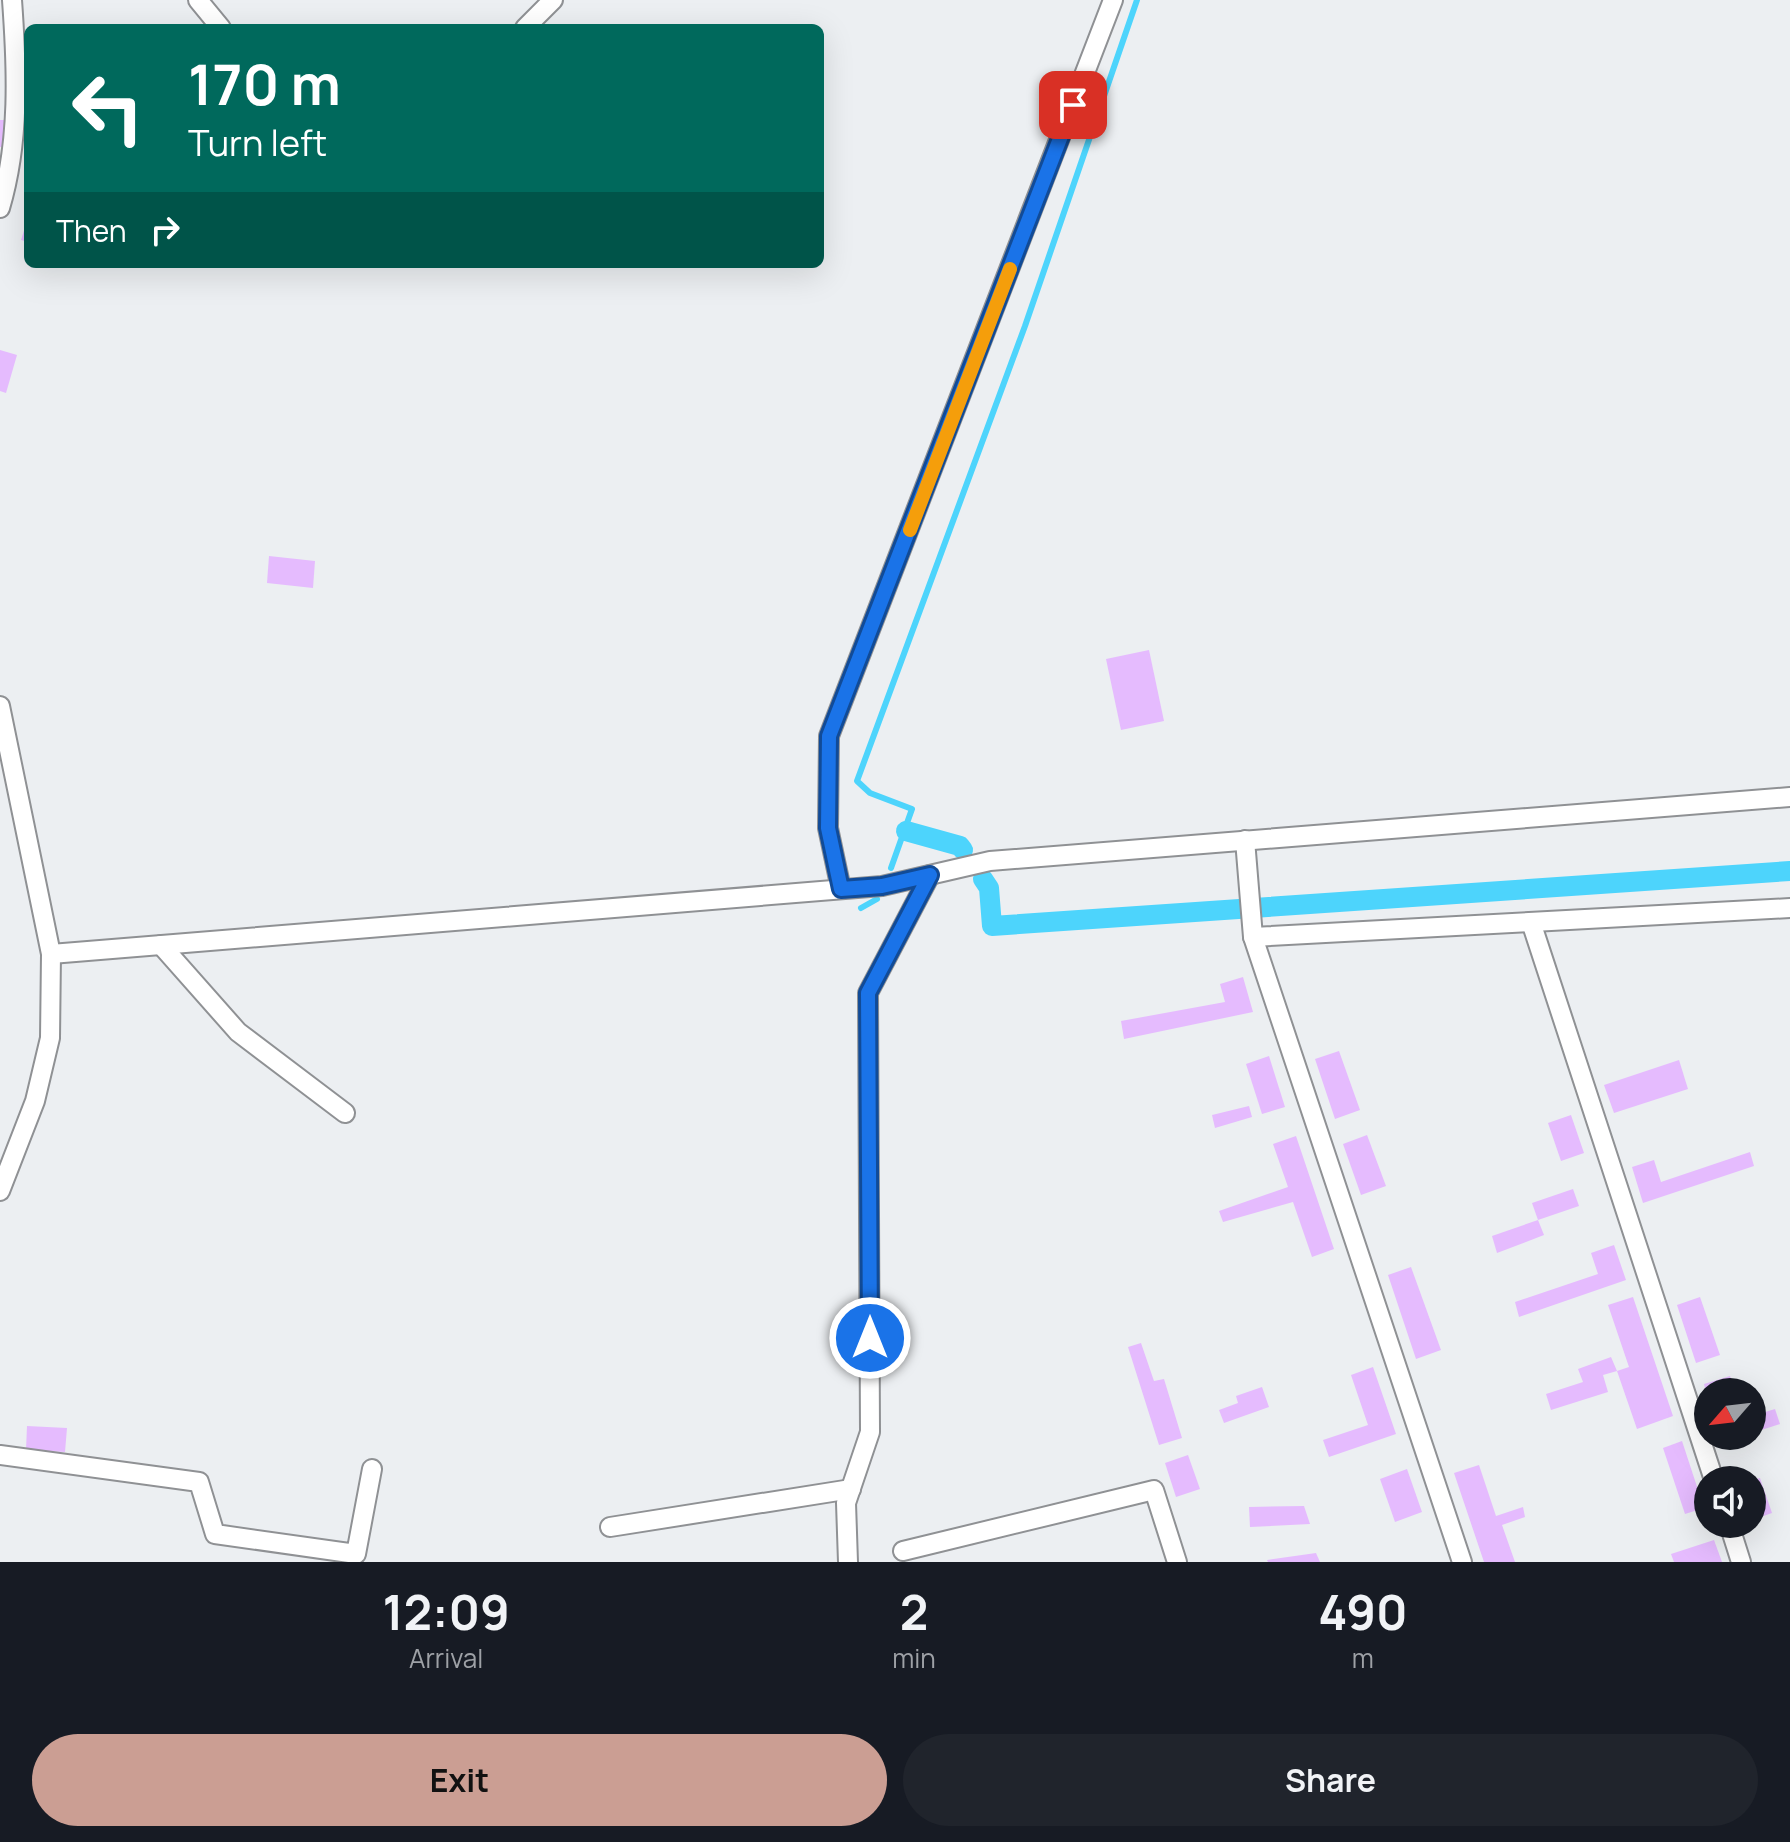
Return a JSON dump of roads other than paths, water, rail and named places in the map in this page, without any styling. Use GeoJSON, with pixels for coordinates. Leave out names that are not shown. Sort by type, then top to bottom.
{"type":"FeatureCollection","features":[{"type":"Feature","properties":{"kind":"street"},"geometry":{"type":"LineString","coordinates":[[0,208],[6,188],[17,83],[12,0]]}},
{"type":"Feature","properties":{"kind":"street"},"geometry":{"type":"LineString","coordinates":[[198,0],[218,24]]}},
{"type":"Feature","properties":{"kind":"street"},"geometry":{"type":"LineString","coordinates":[[529,24],[553,0]]}},
{"type":"Feature","properties":{"kind":"street"},"geometry":{"type":"LineString","coordinates":[[841,889],[828,828],[829,736],[1113,0]]}},
{"type":"Feature","properties":{"kind":"street"},"geometry":{"type":"LineString","coordinates":[[0,706],[51,954],[50,1038],[35,1101],[0,1191]]}},
{"type":"Feature","properties":{"kind":"street"},"geometry":{"type":"LineString","coordinates":[[51,954],[882,886],[990,861],[1790,797]]}},
{"type":"Feature","properties":{"kind":"street"},"geometry":{"type":"LineString","coordinates":[[1245,840],[1253,936],[1462,1562]]}},
{"type":"Feature","properties":{"kind":"street"},"geometry":{"type":"LineString","coordinates":[[848,1562],[846,1503],[870,1432],[868,993],[930,875]]}},
{"type":"Feature","properties":{"kind":"street"},"geometry":{"type":"LineString","coordinates":[[1253,936],[1790,908]]}},
{"type":"Feature","properties":{"kind":"street"},"geometry":{"type":"LineString","coordinates":[[1531,922],[1709,1466]]}},
{"type":"Feature","properties":{"kind":"street"},"geometry":{"type":"LineString","coordinates":[[161,945],[238,1032],[345,1113]]}},
{"type":"Feature","properties":{"kind":"street"},"geometry":{"type":"LineString","coordinates":[[0,1455],[199,1482],[215,1534],[356,1554],[372,1469]]}},
{"type":"Feature","properties":{"kind":"street"},"geometry":{"type":"LineString","coordinates":[[610,1527],[851,1489]]}},
{"type":"Feature","properties":{"kind":"street"},"geometry":{"type":"LineString","coordinates":[[903,1551],[1154,1490],[1177,1562]]}},
{"type":"Feature","properties":{"kind":"street"},"geometry":{"type":"LineString","coordinates":[[1733,1538],[1741,1562]]}},
{"type":"Feature","properties":{"kind":"waterway"},"geometry":{"type":"LineString","coordinates":[[891,868],[912,809],[870,793],[857,781],[1025,326],[1137,0]]}},
{"type":"Feature","properties":{"kind":"waterway"},"geometry":{"type":"LineString","coordinates":[[906,831],[960,846],[963,850]]}},
{"type":"Feature","properties":{"kind":"waterway"},"geometry":{"type":"LineString","coordinates":[[983,879],[989,888],[992,926],[1790,871]]}},
{"type":"Feature","properties":{"kind":"waterway"},"geometry":{"type":"LineString","coordinates":[[861,908],[877,899]]}}]}
